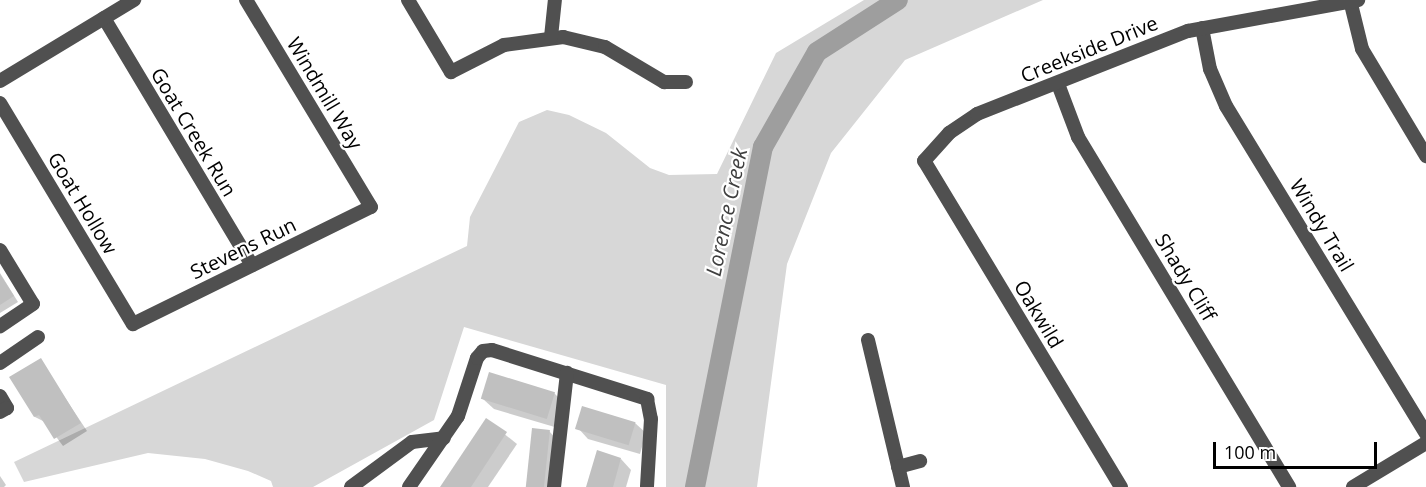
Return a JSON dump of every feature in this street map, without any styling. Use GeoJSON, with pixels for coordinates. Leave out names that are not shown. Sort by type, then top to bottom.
{"type":"FeatureCollection","features":[{"type":"Feature","properties":{"kind":"street"},"geometry":{"type":"LineString","coordinates":[[0,81],[134,0]]}},
{"type":"Feature","properties":{"kind":"street","name":"Windmill Way"},"geometry":{"type":"LineString","coordinates":[[246,0],[371,207]]}},
{"type":"Feature","properties":{"kind":"street"},"geometry":{"type":"LineString","coordinates":[[408,0],[451,72],[504,45],[551,37],[592,43],[619,54],[664,82],[686,82]]}},
{"type":"Feature","properties":{"kind":"street"},"geometry":{"type":"LineString","coordinates":[[551,37],[555,0]]}},
{"type":"Feature","properties":{"kind":"street"},"geometry":{"type":"LineString","coordinates":[[1352,0],[1362,48],[1426,156]]}},
{"type":"Feature","properties":{"kind":"street","name":"Creekside Drive"},"geometry":{"type":"LineString","coordinates":[[924,161],[964,121],[1202,28],[1352,0]]}},
{"type":"Feature","properties":{"kind":"street","name":"Goat Creek Run"},"geometry":{"type":"LineString","coordinates":[[104,18],[252,265]]}},
{"type":"Feature","properties":{"kind":"street","name":"Windy Trail"},"geometry":{"type":"LineString","coordinates":[[1202,28],[1210,69],[1226,106],[1426,434]]}},
{"type":"Feature","properties":{"kind":"street","name":"Shady Cliff"},"geometry":{"type":"LineString","coordinates":[[1058,84],[1078,137],[1289,487]]}},
{"type":"Feature","properties":{"kind":"street","name":"Goat Hollow"},"geometry":{"type":"LineString","coordinates":[[0,103],[133,324]]}},
{"type":"Feature","properties":{"kind":"street","name":"Oakwild"},"geometry":{"type":"LineString","coordinates":[[924,161],[1121,487]]}},
{"type":"Feature","properties":{"kind":"street","name":"Stevens Run"},"geometry":{"type":"LineString","coordinates":[[133,324],[371,207]]}},
{"type":"Feature","properties":{"kind":"street"},"geometry":{"type":"LineString","coordinates":[[0,250],[33,304],[0,326]]}},
{"type":"Feature","properties":{"kind":"street"},"geometry":{"type":"LineString","coordinates":[[0,363],[38,337]]}},
{"type":"Feature","properties":{"kind":"street"},"geometry":{"type":"LineString","coordinates":[[868,340],[898,467],[898,486]]}},
{"type":"Feature","properties":{"kind":"street"},"geometry":{"type":"LineString","coordinates":[[409,487],[458,416],[477,358],[483,351],[567,373],[647,399],[651,419],[647,487]]}},
{"type":"Feature","properties":{"kind":"street"},"geometry":{"type":"LineString","coordinates":[[554,487],[567,373]]}},
{"type":"Feature","properties":{"kind":"street"},"geometry":{"type":"LineString","coordinates":[[0,396],[7,408],[0,412]]}},
{"type":"Feature","properties":{"kind":"street"},"geometry":{"type":"LineString","coordinates":[[351,487],[412,442],[444,438]]}},
{"type":"Feature","properties":{"kind":"street"},"geometry":{"type":"LineString","coordinates":[[1353,487],[1426,443]]}},
{"type":"Feature","properties":{"kind":"street"},"geometry":{"type":"LineString","coordinates":[[898,467],[920,461]]}},
{"type":"Feature","properties":{"kind":"shaded area"},"geometry":{"type":"Polygon","coordinates":[[[864,0],[1043,0],[905,60],[831,153],[787,264],[757,487],[666,487],[666,385],[464,327],[434,420],[313,487],[273,487],[271,481],[248,471],[205,459],[148,453],[24,482],[14,462],[467,246],[470,217],[519,122],[547,110],[569,115],[606,133],[650,168],[669,175],[717,174],[776,53],[864,0]]]}},
{"type":"Feature","properties":{"kind":"building"},"geometry":{"type":"Polygon","coordinates":[[[0,274],[14,296],[0,305],[0,274]]]}},
{"type":"Feature","properties":{"kind":"building"},"geometry":{"type":"Polygon","coordinates":[[[41,358],[81,423],[54,439],[39,415],[34,417],[9,377],[41,358]]]}},
{"type":"Feature","properties":{"kind":"building"},"geometry":{"type":"Polygon","coordinates":[[[489,372],[555,392],[547,419],[481,399],[489,372]]]}},
{"type":"Feature","properties":{"kind":"building"},"geometry":{"type":"Polygon","coordinates":[[[582,406],[636,422],[629,445],[575,429],[582,406]]]}},
{"type":"Feature","properties":{"kind":"building"},"geometry":{"type":"Polygon","coordinates":[[[486,418],[507,432],[471,487],[440,487],[486,418]]]}},
{"type":"Feature","properties":{"kind":"building"},"geometry":{"type":"Polygon","coordinates":[[[532,428],[550,430],[544,487],[526,487],[532,428]]]}},
{"type":"Feature","properties":{"kind":"building"},"geometry":{"type":"Polygon","coordinates":[[[597,450],[621,458],[613,487],[586,487],[597,450]]]}},
{"type":"Feature","properties":{"kind":"waterway","name":"Lorence Creek"},"geometry":{"type":"LineString","coordinates":[[695,487],[763,147],[817,52],[898,0]]}}]}
